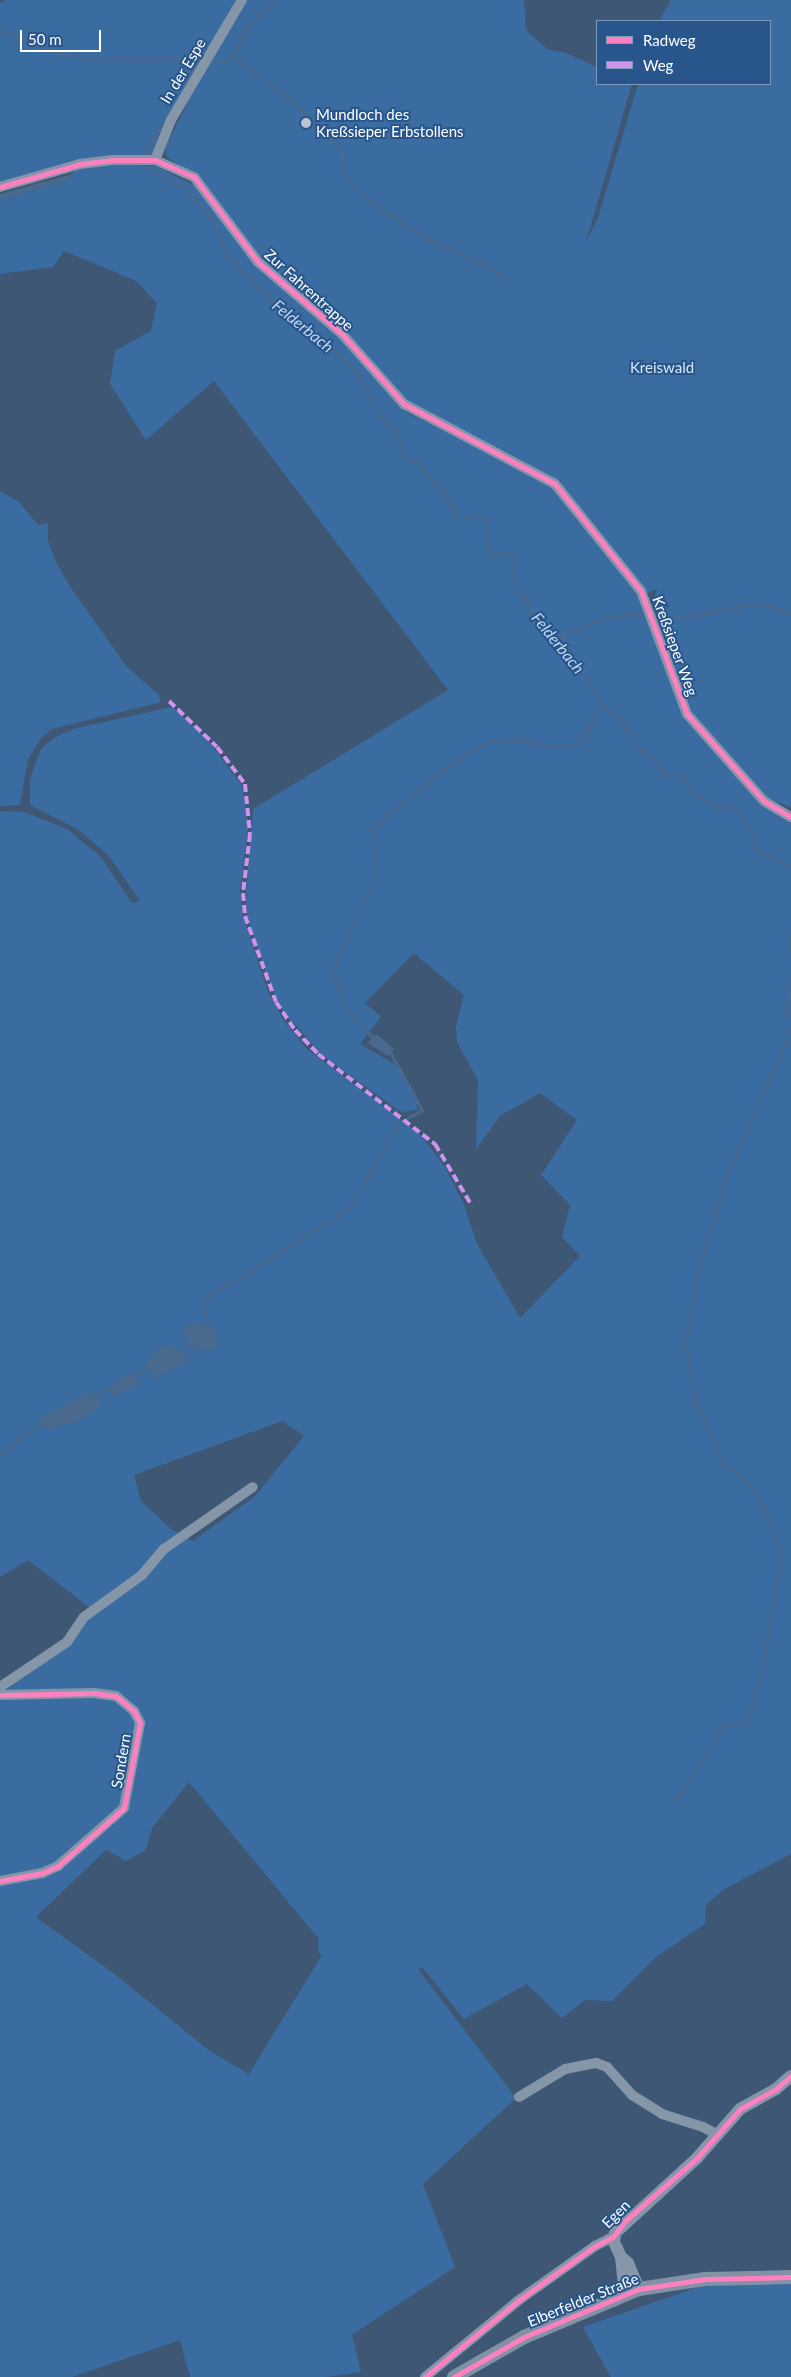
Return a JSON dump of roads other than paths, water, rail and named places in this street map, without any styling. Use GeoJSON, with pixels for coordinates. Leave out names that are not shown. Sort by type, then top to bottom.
{"type":"FeatureCollection","features":[{"type":"Feature","properties":{"kind":"main road","name":"Elberfelder Straße"},"geometry":{"type":"LineString","coordinates":[[454,2377],[524,2337],[640,2289],[704,2279],[791,2277]]}},
{"type":"Feature","properties":{"kind":"street","name":"In der Espe"},"geometry":{"type":"LineString","coordinates":[[155,160],[171,120],[242,0]]}},
{"type":"Feature","properties":{"kind":"street","name":"Zur Fahrentrappe"},"geometry":{"type":"LineString","coordinates":[[0,187],[80,164],[155,160],[194,177],[258,262],[342,334],[404,404],[415,412],[463,434]]}},
{"type":"Feature","properties":{"kind":"street","name":"Kreßsieper Weg"},"geometry":{"type":"LineString","coordinates":[[463,434],[540,474],[571,502],[610,557],[641,591],[687,714],[764,801],[791,817]]}},
{"type":"Feature","properties":{"kind":"street"},"geometry":{"type":"LineString","coordinates":[[0,1687],[67,1642],[84,1617],[142,1575],[164,1549],[254,1487]]}},
{"type":"Feature","properties":{"kind":"street","name":"Sondern"},"geometry":{"type":"LineString","coordinates":[[0,1695],[94,1693],[116,1696],[134,1711],[140,1729],[124,1808],[58,1866],[42,1873],[0,1881]]}},
{"type":"Feature","properties":{"kind":"street"},"geometry":{"type":"LineString","coordinates":[[519,2097],[565,2069],[596,2063],[608,2067],[632,2094],[662,2114],[703,2127],[718,2134]]}},
{"type":"Feature","properties":{"kind":"street","name":"Egen"},"geometry":{"type":"LineString","coordinates":[[425,2377],[511,2306],[595,2246],[613,2238],[625,2220],[697,2158],[740,2110],[776,2089],[791,2076]]}},
{"type":"Feature","properties":{"kind":"street","name":"Egen"},"geometry":{"type":"LineString","coordinates":[[613,2238],[621,2257],[625,2294]]}},
{"type":"Feature","properties":{"kind":"street","name":"Egen"},"geometry":{"type":"LineString","coordinates":[[621,2257],[628,2263],[640,2289]]}},
{"type":"Feature","properties":{"kind":"waterway"},"geometry":{"type":"LineString","coordinates":[[212,62],[228,62],[252,21],[262,16],[275,0]]}},
{"type":"Feature","properties":{"kind":"waterway","name":"Felderbach"},"geometry":{"type":"LineString","coordinates":[[0,30],[38,46],[79,58],[192,59],[193,70],[184,89]]}},
{"type":"Feature","properties":{"kind":"waterway"},"geometry":{"type":"LineString","coordinates":[[233,56],[293,102],[342,149],[344,173],[359,192],[424,238],[486,265],[507,279]]}},
{"type":"Feature","properties":{"kind":"waterway"},"geometry":{"type":"LineString","coordinates":[[192,59],[200,59]]}},
{"type":"Feature","properties":{"kind":"waterway","name":"Felderbach"},"geometry":{"type":"LineString","coordinates":[[145,153],[168,116]]}},
{"type":"Feature","properties":{"kind":"waterway","name":"Felderbach"},"geometry":{"type":"LineString","coordinates":[[147,168],[185,187],[209,215],[228,257],[280,309],[301,320],[311,335],[317,335],[357,373],[378,414],[394,428],[404,457],[419,463],[424,473],[441,486],[455,515],[470,518],[479,514],[485,518],[490,556],[501,552],[512,556],[516,562],[512,577],[541,627],[565,647],[603,704],[624,724],[636,746],[657,760],[664,776],[686,776],[688,788],[711,805],[735,808],[753,833],[751,841],[763,854],[791,868]]}},
{"type":"Feature","properties":{"kind":"waterway"},"geometry":{"type":"LineString","coordinates":[[555,637],[606,618],[634,613],[665,614],[679,618],[759,603],[791,613]]}},
{"type":"Feature","properties":{"kind":"waterway"},"geometry":{"type":"LineString","coordinates":[[375,1040],[348,1011],[332,971],[365,898],[378,876],[371,841],[378,824],[455,760],[489,741],[517,739],[543,746],[576,746],[603,704]]}},
{"type":"Feature","properties":{"kind":"waterway"},"geometry":{"type":"LineString","coordinates":[[791,936],[791,950]]}},
{"type":"Feature","properties":{"kind":"waterway"},"geometry":{"type":"LineString","coordinates":[[791,980],[790,1001],[785,1009],[791,1016]]}},
{"type":"Feature","properties":{"kind":"waterway"},"geometry":{"type":"LineString","coordinates":[[674,1802],[696,1771],[720,1727],[747,1722],[760,1676],[782,1553],[758,1493],[721,1460],[698,1407],[685,1344],[699,1265],[729,1171],[791,1029]]}},
{"type":"Feature","properties":{"kind":"waterway"},"geometry":{"type":"LineString","coordinates":[[207,1327],[203,1300],[350,1208],[398,1123],[422,1110],[389,1050]]}},
{"type":"Feature","properties":{"kind":"waterway"},"geometry":{"type":"LineString","coordinates":[[177,1351],[194,1343]]}},
{"type":"Feature","properties":{"kind":"waterway"},"geometry":{"type":"LineString","coordinates":[[129,1378],[150,1366]]}},
{"type":"Feature","properties":{"kind":"waterway"},"geometry":{"type":"LineString","coordinates":[[91,1397],[115,1385]]}},
{"type":"Feature","properties":{"kind":"waterway"},"geometry":{"type":"LineString","coordinates":[[0,1454],[43,1421]]}},
{"type":"Feature","properties":{"kind":"place","name":"Mundloch des Kreßsieper Erbstollens"},"geometry":{"type":"Point","coordinates":[306,123]}},
{"type":"Feature","properties":{"kind":"park label","name":"Kreiswald"},"geometry":{"type":"Point","coordinates":[662,368]}}]}
